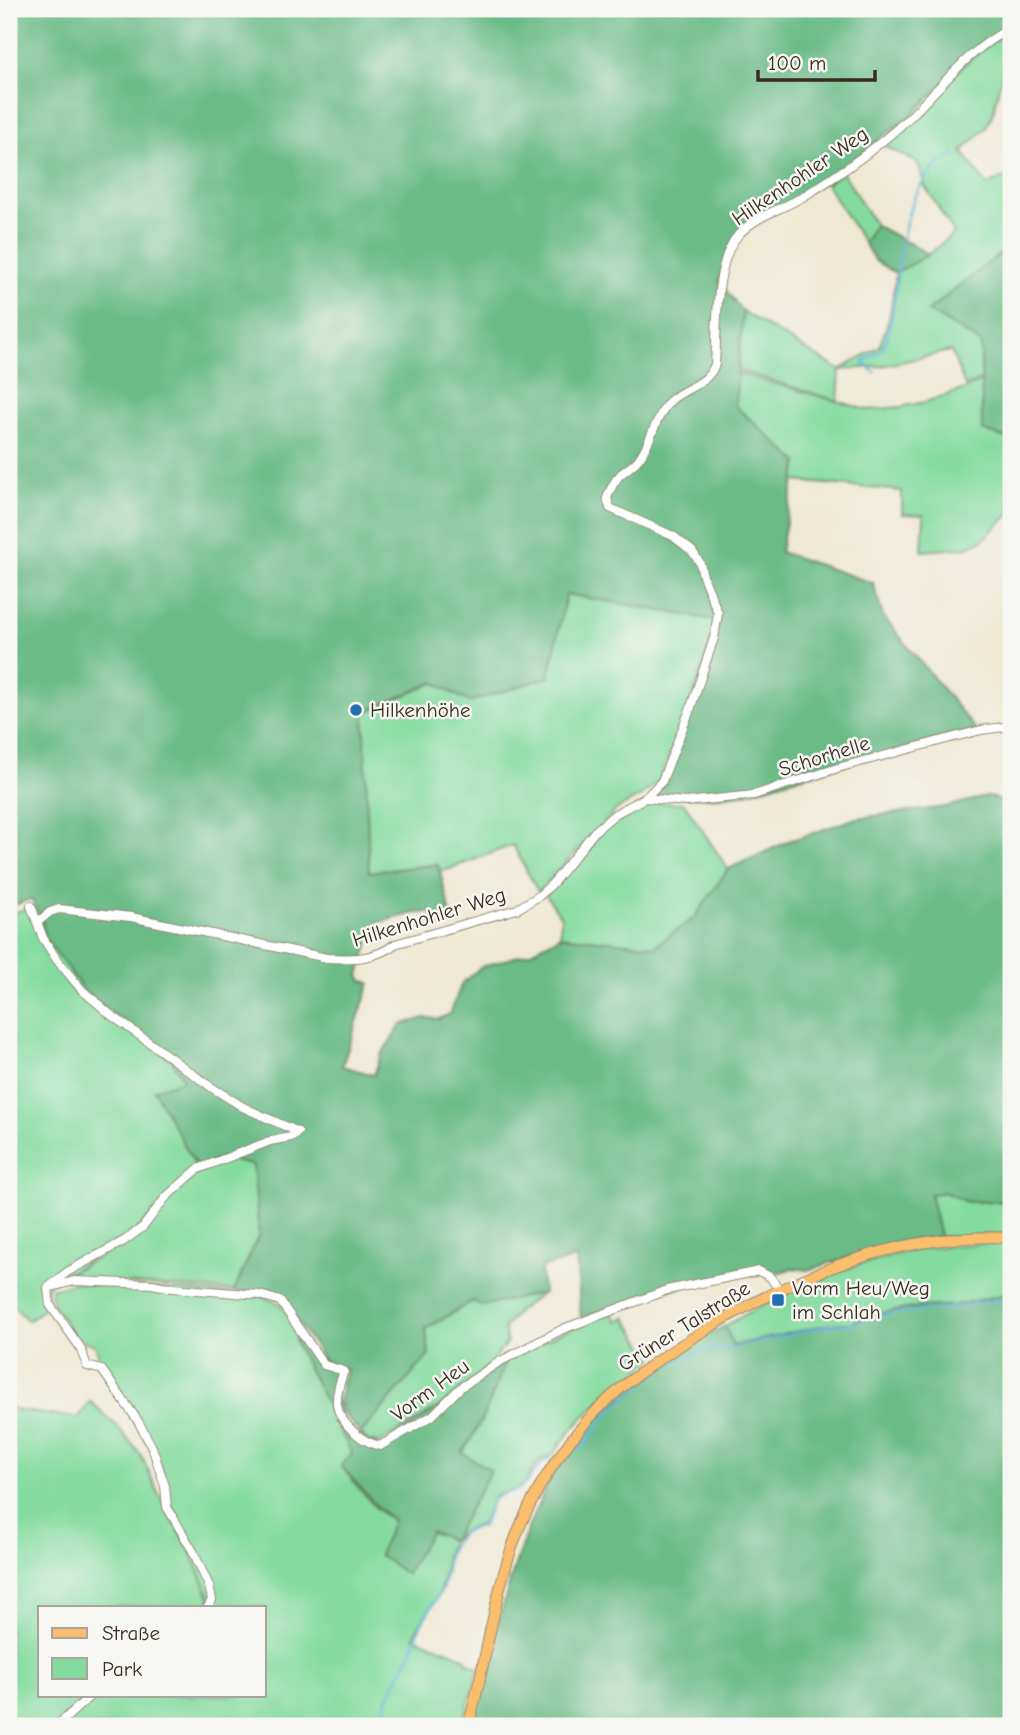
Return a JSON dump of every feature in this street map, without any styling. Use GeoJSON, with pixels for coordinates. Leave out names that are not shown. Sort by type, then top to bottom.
{"type":"FeatureCollection","features":[{"type":"Feature","properties":{"kind":"main road","name":"Grüner Talstraße"},"geometry":{"type":"LineString","coordinates":[[468,1726],[513,1545],[528,1507],[561,1454],[586,1422],[633,1378],[682,1345],[779,1289],[826,1269],[897,1247],[959,1239],[1011,1238]]}},
{"type":"Feature","properties":{"kind":"street","name":"Hilkenhohler Weg"},"geometry":{"type":"LineString","coordinates":[[39,922],[50,912],[59,909],[131,916],[327,958],[354,959],[384,952],[395,944],[517,909],[539,896],[553,883],[595,831],[615,814],[645,799],[662,782],[672,759],[714,638],[718,613],[703,576],[701,563],[692,551],[673,536],[610,508],[607,498],[612,487],[618,476],[639,459],[668,402],[685,389],[705,380],[713,372],[721,279],[727,253],[740,234],[767,213],[797,201],[871,152],[971,56],[1000,33],[1011,28]]}},
{"type":"Feature","properties":{"kind":"street","name":"Schorhelle"},"geometry":{"type":"LineString","coordinates":[[645,799],[711,801],[754,795],[841,767],[981,730],[1011,726]]}},
{"type":"Feature","properties":{"kind":"street"},"geometry":{"type":"LineString","coordinates":[[31,906],[43,937],[57,960],[82,990],[111,1015],[211,1087],[243,1107],[298,1132],[291,1137],[270,1141],[198,1169],[166,1197],[143,1227],[124,1241],[67,1272],[48,1288],[50,1305],[80,1346],[87,1366],[102,1370],[138,1421],[152,1447],[165,1486],[167,1507],[193,1551],[209,1586],[212,1600],[209,1606]]}},
{"type":"Feature","properties":{"kind":"street","name":"Vorm Heu"},"geometry":{"type":"LineString","coordinates":[[48,1288],[74,1281],[152,1284],[260,1295],[280,1301],[324,1365],[344,1371],[337,1393],[337,1408],[346,1424],[367,1443],[380,1446],[432,1416],[460,1388],[499,1362],[582,1321],[667,1290],[759,1272],[770,1278],[779,1289]]}},
{"type":"Feature","properties":{"kind":"street"},"geometry":{"type":"LineString","coordinates":[[57,1726],[90,1696]]}},
{"type":"Feature","properties":{"kind":"green space"},"geometry":{"type":"Polygon","coordinates":[[[9,9],[1011,9],[1011,25],[910,115],[825,182],[739,232],[719,281],[743,312],[735,406],[798,462],[780,552],[873,583],[883,616],[976,730],[742,794],[653,797],[666,783],[674,765],[719,621],[566,594],[549,677],[469,702],[434,682],[364,712],[369,872],[438,865],[453,922],[436,925],[431,912],[415,913],[375,923],[359,975],[362,980],[370,983],[342,1066],[374,1075],[381,1055],[402,1024],[425,1018],[439,1019],[450,1014],[462,983],[481,967],[531,952],[560,936],[655,946],[695,917],[728,869],[789,841],[857,818],[945,807],[989,796],[1011,805],[1011,1201],[967,1202],[944,1192],[930,1194],[940,1237],[895,1243],[808,1270],[792,1268],[772,1275],[764,1268],[755,1269],[648,1295],[581,1318],[576,1258],[541,1268],[543,1293],[481,1306],[473,1301],[426,1328],[429,1355],[361,1433],[346,1417],[340,1404],[346,1369],[326,1363],[281,1298],[234,1291],[259,1235],[253,1165],[222,1158],[197,1168],[154,1090],[183,1080],[173,1061],[83,989],[44,937],[42,921],[31,899],[9,907],[9,9]]]}},
{"type":"Feature","properties":{"kind":"green space"},"geometry":{"type":"Polygon","coordinates":[[[1009,31],[1009,42],[993,113],[986,128],[962,151],[987,185],[1011,175],[1011,245],[928,311],[981,343],[982,379],[965,386],[951,351],[882,366],[840,370],[880,346],[890,315],[896,273],[929,254],[954,233],[925,186],[918,163],[881,144],[971,57],[1009,31]]]}},
{"type":"Feature","properties":{"kind":"green space"},"geometry":{"type":"Polygon","coordinates":[[[843,173],[875,225],[864,243],[826,184],[843,173]]]}},
{"type":"Feature","properties":{"kind":"green space"},"geometry":{"type":"Polygon","coordinates":[[[875,225],[929,254],[896,273],[875,261],[864,243],[875,225]]]}},
{"type":"Feature","properties":{"kind":"green space"},"geometry":{"type":"Polygon","coordinates":[[[1011,245],[1011,440],[982,430],[981,343],[928,311],[1011,245]]]}},
{"type":"Feature","properties":{"kind":"green space"},"geometry":{"type":"Polygon","coordinates":[[[743,312],[840,370],[838,401],[738,370],[743,312]]]}},
{"type":"Feature","properties":{"kind":"green space"},"geometry":{"type":"Polygon","coordinates":[[[737,373],[868,410],[925,402],[982,381],[982,429],[1011,440],[1011,513],[983,540],[965,548],[922,551],[924,515],[902,514],[902,491],[794,481],[798,462],[735,406],[737,373]]]}},
{"type":"Feature","properties":{"kind":"green space"},"geometry":{"type":"Polygon","coordinates":[[[565,594],[715,620],[689,707],[659,781],[641,796],[616,810],[538,892],[513,845],[441,872],[437,864],[369,872],[364,713],[434,683],[469,702],[549,677],[565,594]]]}},
{"type":"Feature","properties":{"kind":"green space"},"geometry":{"type":"Polygon","coordinates":[[[645,803],[684,803],[728,869],[695,917],[655,946],[560,936],[561,917],[546,895],[601,832],[613,821],[645,803]]]}},
{"type":"Feature","properties":{"kind":"green space"},"geometry":{"type":"Polygon","coordinates":[[[31,907],[39,921],[173,1061],[184,1080],[155,1090],[197,1168],[142,1226],[46,1287],[48,1305],[28,1321],[9,1301],[9,914],[31,907]]]}},
{"type":"Feature","properties":{"kind":"green space"},"geometry":{"type":"Polygon","coordinates":[[[225,1159],[253,1165],[259,1235],[234,1291],[67,1279],[68,1274],[125,1243],[167,1198],[199,1171],[225,1159]]]}},
{"type":"Feature","properties":{"kind":"green space"},"geometry":{"type":"Polygon","coordinates":[[[944,1192],[967,1202],[1011,1201],[1011,1234],[940,1237],[930,1194],[944,1192]]]}},
{"type":"Feature","properties":{"kind":"green space"},"geometry":{"type":"Polygon","coordinates":[[[1011,1244],[1011,1293],[956,1305],[914,1308],[866,1316],[852,1323],[832,1324],[732,1346],[725,1326],[793,1290],[865,1262],[925,1248],[1011,1244]]]}},
{"type":"Feature","properties":{"kind":"green space"},"geometry":{"type":"Polygon","coordinates":[[[73,1283],[260,1296],[279,1303],[297,1327],[295,1342],[352,1454],[341,1466],[372,1504],[387,1517],[452,1540],[490,1470],[462,1454],[482,1420],[506,1360],[564,1331],[613,1313],[617,1321],[625,1317],[653,1359],[586,1415],[552,1456],[536,1465],[521,1487],[494,1496],[483,1523],[468,1529],[451,1542],[438,1596],[414,1637],[466,1658],[466,1662],[479,1668],[462,1726],[59,1726],[91,1696],[266,1696],[266,1606],[209,1606],[212,1600],[168,1507],[161,1467],[103,1367],[95,1345],[75,1338],[53,1305],[51,1289],[73,1283]]]}},
{"type":"Feature","properties":{"kind":"green space"},"geometry":{"type":"Polygon","coordinates":[[[543,1293],[518,1311],[504,1328],[507,1342],[495,1358],[466,1386],[380,1443],[368,1441],[361,1433],[429,1355],[426,1329],[473,1301],[481,1306],[543,1293]]]}},
{"type":"Feature","properties":{"kind":"green space"},"geometry":{"type":"Polygon","coordinates":[[[1011,1293],[1011,1726],[473,1726],[511,1578],[538,1504],[555,1471],[575,1443],[603,1412],[625,1394],[683,1352],[725,1326],[733,1346],[832,1324],[852,1323],[866,1316],[914,1308],[956,1305],[1011,1293]]]}},
{"type":"Feature","properties":{"kind":"green space"},"geometry":{"type":"Polygon","coordinates":[[[297,1327],[311,1352],[340,1372],[335,1393],[344,1426],[381,1448],[506,1360],[482,1420],[462,1453],[491,1470],[452,1541],[431,1531],[406,1574],[379,1555],[393,1520],[380,1510],[341,1466],[352,1454],[295,1342],[297,1327]]]}},
{"type":"Feature","properties":{"kind":"green space"},"geometry":{"type":"Polygon","coordinates":[[[90,1401],[117,1426],[141,1455],[166,1509],[191,1552],[210,1598],[207,1606],[38,1606],[38,1696],[88,1696],[56,1726],[9,1726],[9,1405],[15,1410],[78,1418],[90,1401]]]}},
{"type":"Feature","properties":{"kind":"waterway"},"geometry":{"type":"LineString","coordinates":[[875,372],[864,364],[864,361],[880,351],[888,335],[906,221],[913,200],[923,182],[937,166],[955,155]]}},
{"type":"Feature","properties":{"kind":"waterway"},"geometry":{"type":"LineString","coordinates":[[574,1450],[585,1446],[606,1415],[662,1369],[684,1357],[708,1349],[728,1349],[832,1325],[852,1324],[880,1315],[960,1307],[1011,1297]]}},
{"type":"Feature","properties":{"kind":"waterway"},"geometry":{"type":"LineString","coordinates":[[388,1726],[385,1708],[387,1699],[411,1653],[421,1624],[443,1588],[449,1551],[463,1532],[483,1526],[491,1503],[496,1497],[520,1489],[538,1467],[550,1459]]}},
{"type":"Feature","properties":{"kind":"place","name":"Hilkenhöhe"},"geometry":{"type":"Point","coordinates":[356,710]}},
{"type":"Feature","properties":{"kind":"place","name":"Vorm Heu/Weg im Schlah"},"geometry":{"type":"Point","coordinates":[778,1300]}}]}
